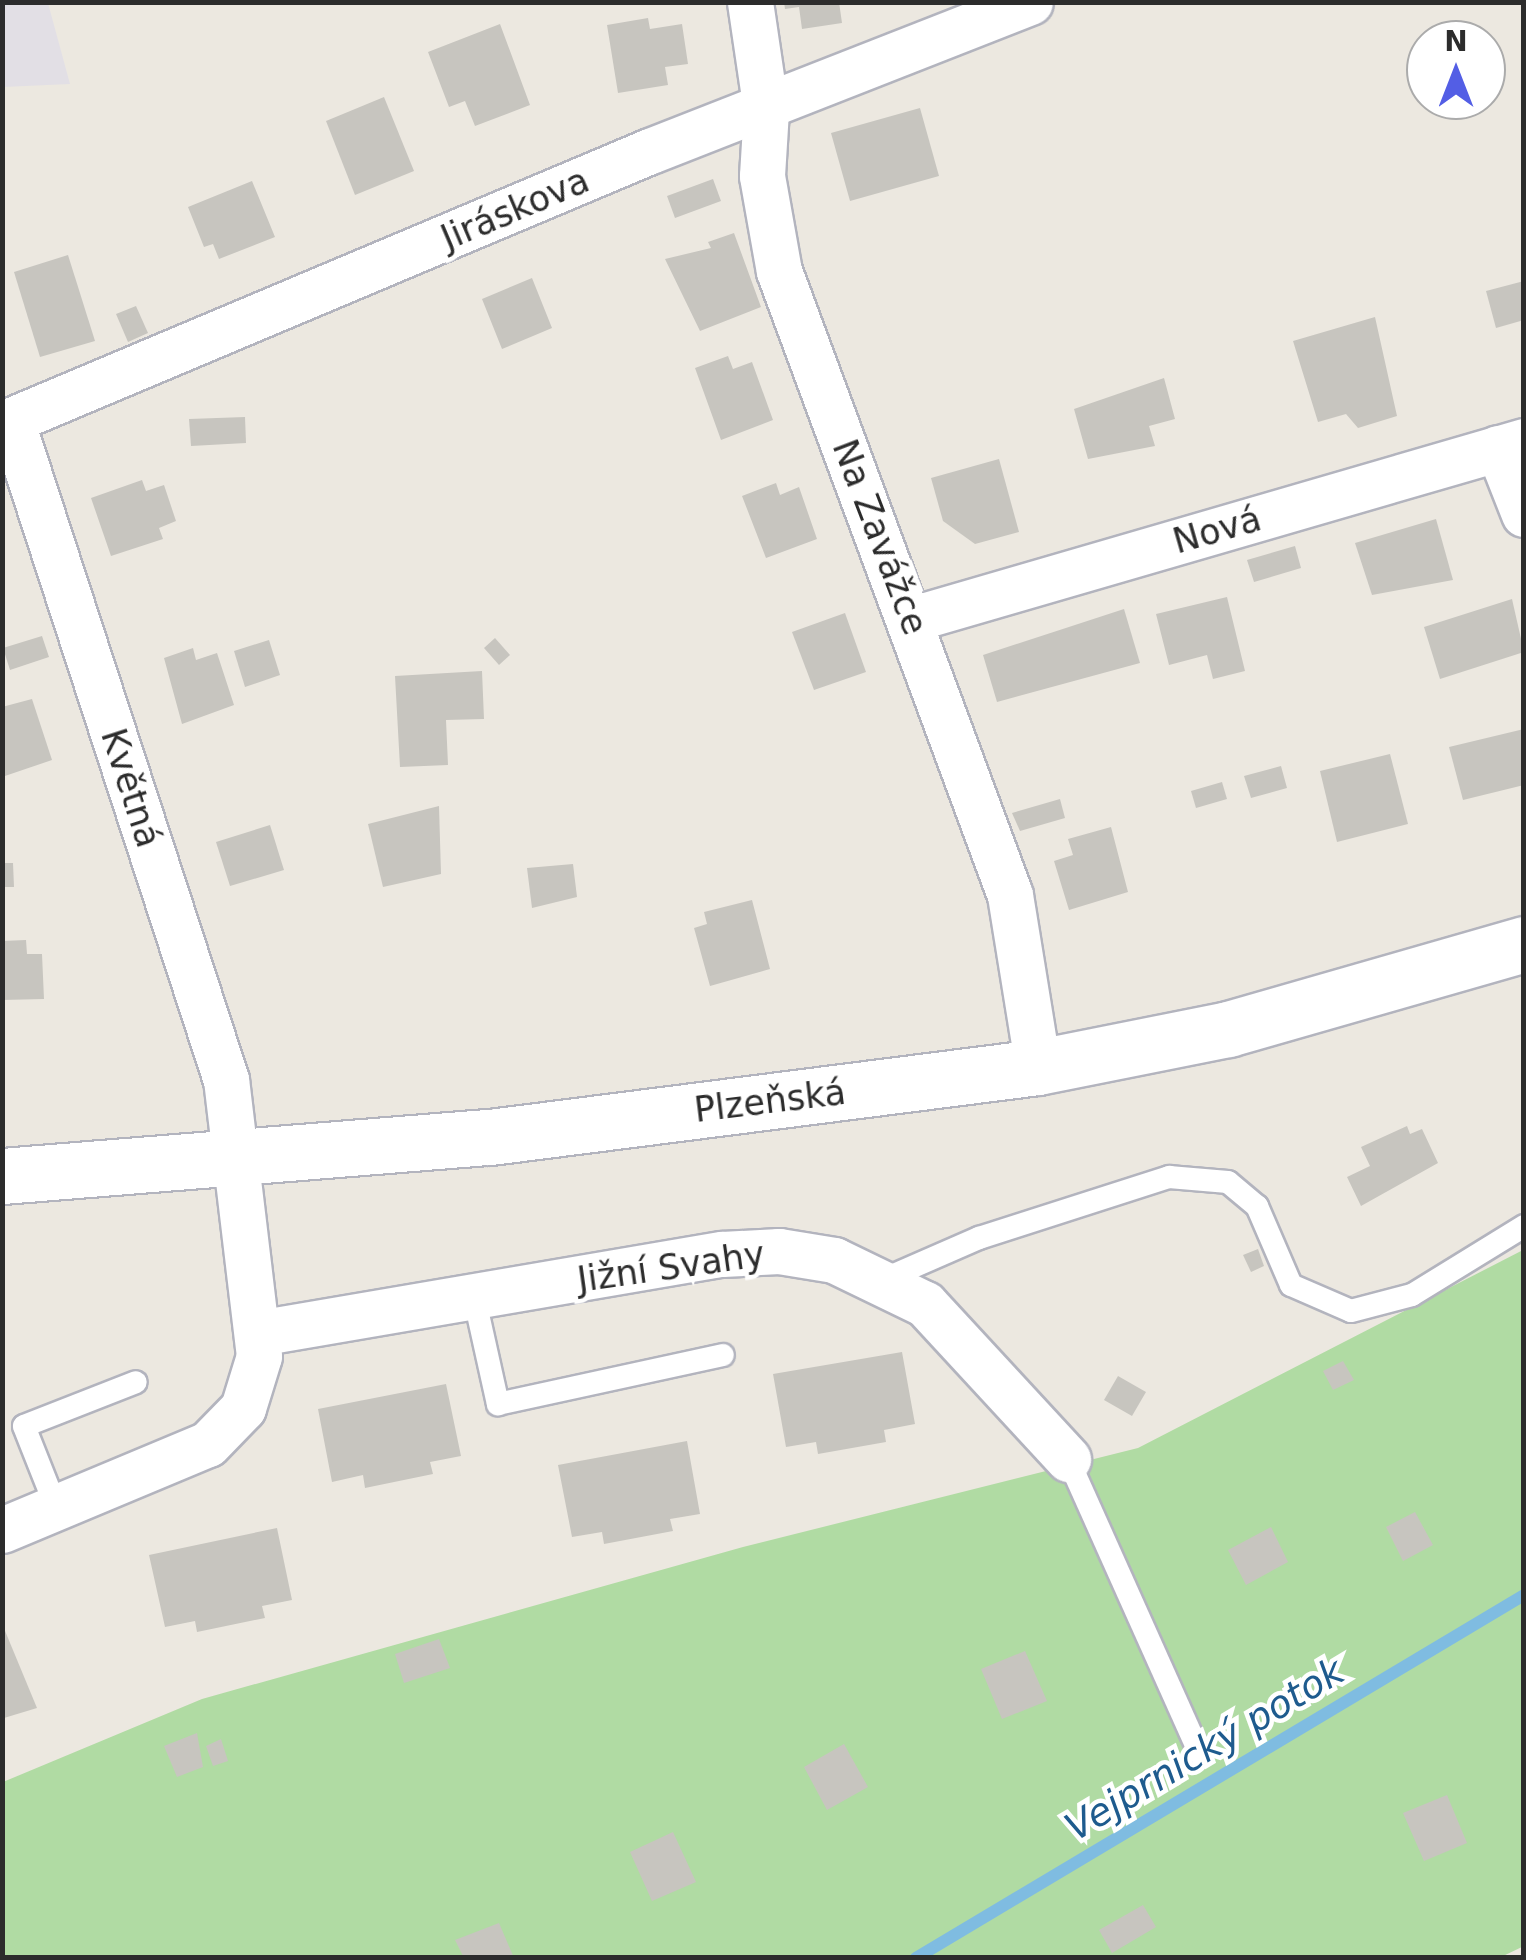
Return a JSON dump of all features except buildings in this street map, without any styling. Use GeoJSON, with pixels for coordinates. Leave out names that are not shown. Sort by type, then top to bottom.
{"type":"FeatureCollection","features":[{"type":"Feature","properties":{"kind":"main road","name":"Plzeňská"},"geometry":{"type":"LineString","coordinates":[[2,1176],[490,1137],[1038,1067],[1228,1030],[1524,944]]}},
{"type":"Feature","properties":{"kind":"street","name":"Na Zavážce"},"geometry":{"type":"LineString","coordinates":[[750,2],[766,110],[762,176],[779,271],[912,619],[1010,895],[1038,1067]]}},
{"type":"Feature","properties":{"kind":"street","name":"Jiráskova"},"geometry":{"type":"LineString","coordinates":[[7,422],[1030,2]]}},
{"type":"Feature","properties":{"kind":"street","name":"Květná"},"geometry":{"type":"LineString","coordinates":[[7,422],[226,1080],[236,1159]]}},
{"type":"Feature","properties":{"kind":"street","name":"Nová"},"geometry":{"type":"LineString","coordinates":[[912,619],[1510,445]]}},
{"type":"Feature","properties":{"kind":"street"},"geometry":{"type":"LineString","coordinates":[[1510,445],[1524,514]]}},
{"type":"Feature","properties":{"kind":"street"},"geometry":{"type":"LineString","coordinates":[[2,1530],[222,1434],[251,1394],[258,1333],[236,1159]]}},
{"type":"Feature","properties":{"kind":"street","name":"Jižní Svahy"},"geometry":{"type":"LineString","coordinates":[[258,1333],[760,1252],[834,1260],[886,1280],[967,1342],[1068,1459]]}},
{"type":"Feature","properties":{"kind":"lane"},"geometry":{"type":"LineString","coordinates":[[886,1280],[979,1238],[1169,1177],[1228,1182],[1257,1206],[1291,1285],[1352,1312],[1412,1295],[1524,1226]]}},
{"type":"Feature","properties":{"kind":"lane"},"geometry":{"type":"LineString","coordinates":[[474,1296],[498,1404],[723,1355]]}},
{"type":"Feature","properties":{"kind":"lane"},"geometry":{"type":"LineString","coordinates":[[56,1508],[24,1426],[136,1382]]}},
{"type":"Feature","properties":{"kind":"lane"},"geometry":{"type":"LineString","coordinates":[[1068,1459],[1202,1756]]}},
{"type":"Feature","properties":{"kind":"shaded area"},"geometry":{"type":"Polygon","coordinates":[[[3,2],[48,3],[70,84],[3,87],[3,2]]]}},
{"type":"Feature","properties":{"kind":"green space"},"geometry":{"type":"Polygon","coordinates":[[[1523,1250],[1524,1946],[1501,1957],[3,1958],[3,1782],[202,1699],[743,1547],[1138,1448],[1523,1250]]]}},
{"type":"Feature","properties":{"kind":"waterway","name":"Vejprnický potok"},"geometry":{"type":"LineString","coordinates":[[916,1958],[1524,1595]]}}]}
